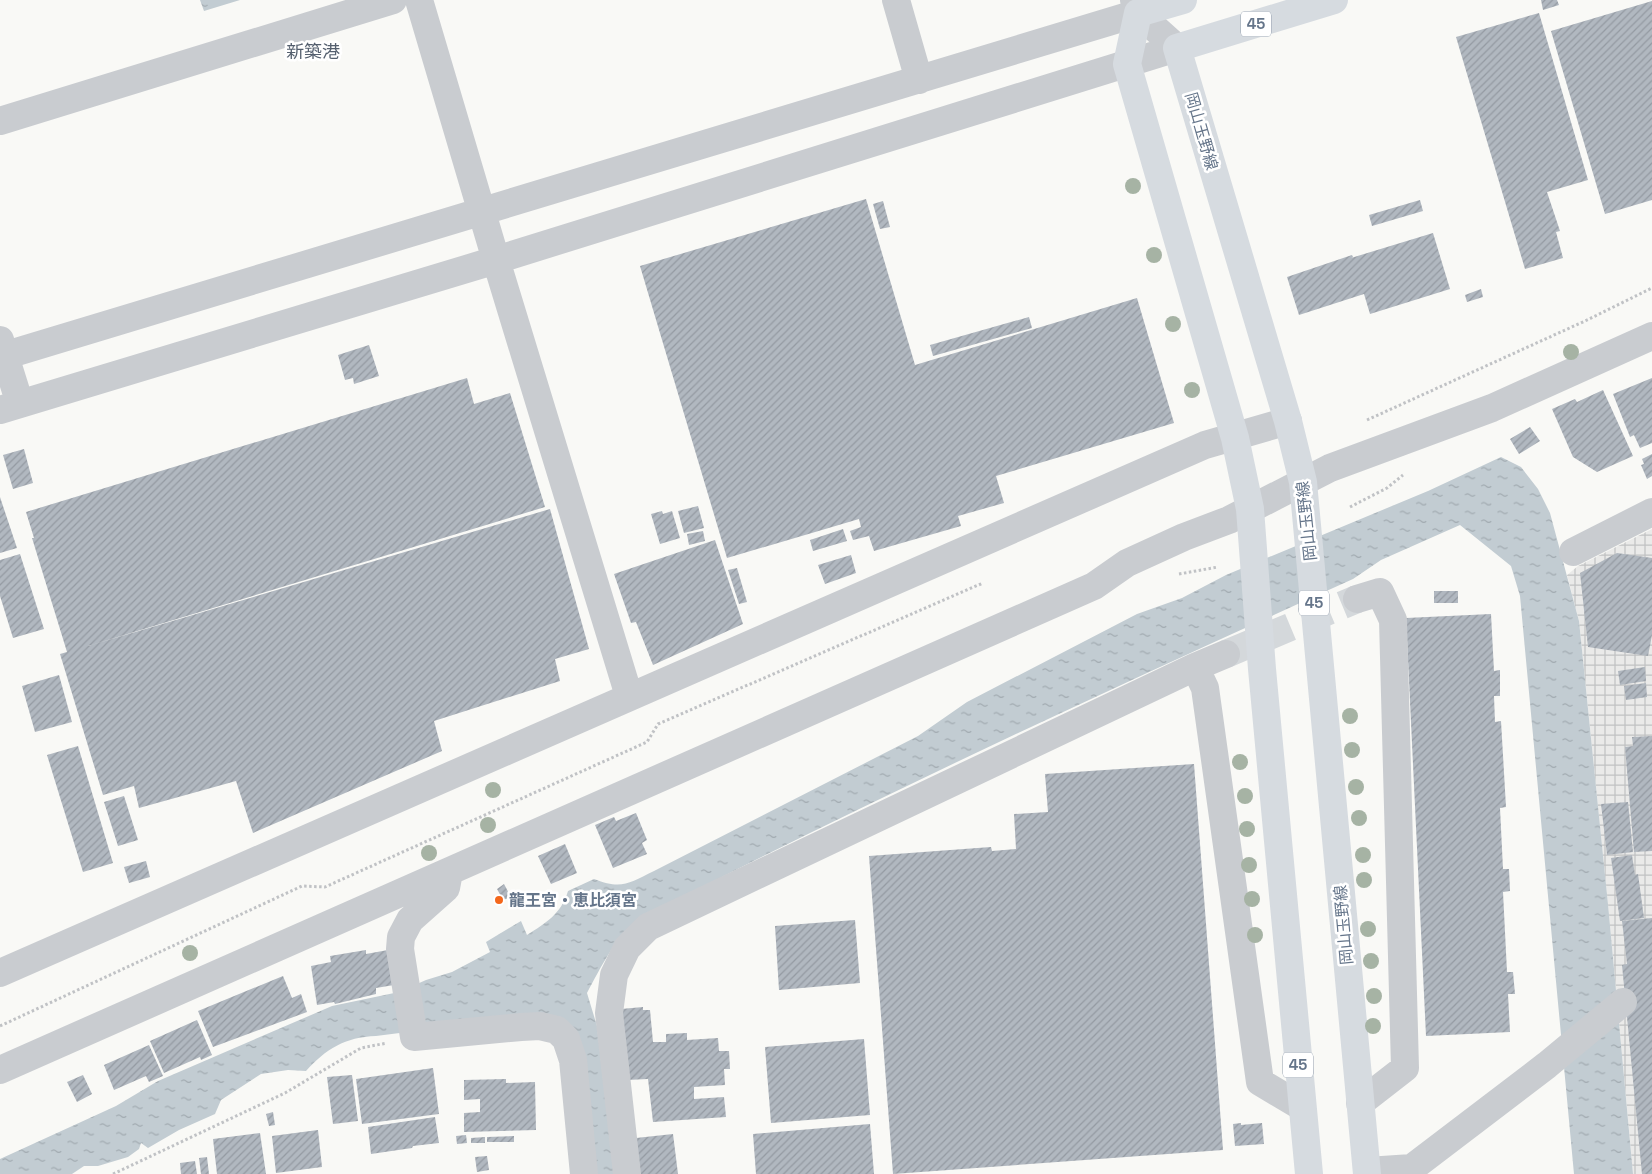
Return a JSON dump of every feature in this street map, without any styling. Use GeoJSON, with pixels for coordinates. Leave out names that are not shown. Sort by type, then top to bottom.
{"type":"FeatureCollection","features":[{"type":"Feature","properties":{"kind":"main road"},"geometry":{"type":"LineString","coordinates":[[1136,7],[1183,0]]}},
{"type":"Feature","properties":{"kind":"main road","name":"45"},"geometry":{"type":"LineString","coordinates":[[1177,48],[1334,0]]}},
{"type":"Feature","properties":{"kind":"main road","name":"45"},"geometry":{"type":"LineString","coordinates":[[1136,7],[1128,64],[1235,438],[1250,509],[1262,669],[1309,1174]]}},
{"type":"Feature","properties":{"kind":"main road","name":"岡山玉野線"},"geometry":{"type":"LineString","coordinates":[[1177,48],[1288,421],[1303,482],[1367,1172]]}},
{"type":"Feature","properties":{"kind":"street"},"geometry":{"type":"LineString","coordinates":[[0,121],[393,0]]}},
{"type":"Feature","properties":{"kind":"street"},"geometry":{"type":"LineString","coordinates":[[419,0],[481,212],[629,696]]}},
{"type":"Feature","properties":{"kind":"street"},"geometry":{"type":"LineString","coordinates":[[896,0],[919,80]]}},
{"type":"Feature","properties":{"kind":"street"},"geometry":{"type":"LineString","coordinates":[[1136,7],[1177,48],[496,260],[10,407],[2,351],[481,212],[919,80],[1136,7]]}},
{"type":"Feature","properties":{"kind":"street"},"geometry":{"type":"LineString","coordinates":[[0,1070],[1094,586],[1127,563],[1184,536],[1229,520],[1330,468],[1492,408],[1652,336]]}},
{"type":"Feature","properties":{"kind":"street"},"geometry":{"type":"LineString","coordinates":[[0,973],[1205,445],[1235,438],[1288,421]]}},
{"type":"Feature","properties":{"kind":"street"},"geometry":{"type":"LineString","coordinates":[[1573,552],[1652,512]]}},
{"type":"Feature","properties":{"kind":"street"},"geometry":{"type":"LineString","coordinates":[[1357,599],[1380,592],[1393,620],[1405,1068],[1360,1103]]}},
{"type":"Feature","properties":{"kind":"street"},"geometry":{"type":"LineString","coordinates":[[627,1174],[609,1013],[614,975],[627,948],[648,927],[1195,666],[1226,654]]}},
{"type":"Feature","properties":{"kind":"street"},"geometry":{"type":"LineString","coordinates":[[1195,666],[1205,688],[1260,1082],[1302,1107]]}},
{"type":"Feature","properties":{"kind":"street"},"geometry":{"type":"LineString","coordinates":[[449,872],[446,888],[410,920],[401,937],[400,949],[404,984],[414,1036],[530,1026],[557,1030],[566,1039],[573,1060],[584,1174]]}},
{"type":"Feature","properties":{"kind":"street"},"geometry":{"type":"LineString","coordinates":[[1367,1172],[1412,1168],[1547,1065],[1623,1002]]}},
{"type":"Feature","properties":{"kind":"path"},"geometry":{"type":"LineString","coordinates":[[1358,424],[1585,321],[1652,288]]}},
{"type":"Feature","properties":{"kind":"path"},"geometry":{"type":"LineString","coordinates":[[0,1026],[302,886],[325,887],[647,742],[658,724],[983,583]]}},
{"type":"Feature","properties":{"kind":"path"},"geometry":{"type":"LineString","coordinates":[[113,1174],[285,1093],[361,1048],[414,1036]]}},
{"type":"Feature","properties":{"kind":"shaded area"},"geometry":{"type":"Polygon","coordinates":[[[1652,529],[1652,1174],[1633,1174],[1579,621],[1567,575],[1578,566],[1652,529]]]}},
{"type":"Feature","properties":{"kind":"water"},"geometry":{"type":"Polygon","coordinates":[[[200,0],[240,0],[204,11],[200,0]]]}},
{"type":"Feature","properties":{"kind":"water"},"geometry":{"type":"Polygon","coordinates":[[[1501,457],[1521,467],[1538,489],[1550,513],[1579,621],[1633,1174],[1574,1174],[1520,596],[1511,566],[1460,525],[1381,560],[1353,579],[1172,661],[903,788],[637,920],[621,936],[587,993],[597,1026],[614,1174],[590,1174],[573,1035],[561,1017],[542,1015],[355,1039],[337,1046],[321,1056],[306,1071],[288,1070],[261,1074],[221,1100],[215,1114],[179,1130],[148,1148],[141,1143],[139,1149],[128,1157],[98,1166],[84,1166],[72,1174],[0,1174],[0,1159],[116,1106],[158,1081],[332,1006],[399,992],[426,980],[452,972],[490,952],[486,942],[521,921],[527,935],[540,926],[557,912],[568,891],[594,879],[612,884],[625,884],[638,879],[918,736],[967,702],[1137,614],[1182,598],[1226,575],[1428,491],[1501,457]]]}},
{"type":"Feature","properties":{"kind":"building"},"geometry":{"type":"Polygon","coordinates":[[[1541,0],[1557,0],[1559,5],[1543,10],[1541,0]]]}},
{"type":"Feature","properties":{"kind":"building"},"geometry":{"type":"Polygon","coordinates":[[[1652,1],[1652,200],[1605,214],[1551,31],[1652,1]]]}},
{"type":"Feature","properties":{"kind":"building"},"geometry":{"type":"Polygon","coordinates":[[[1539,13],[1588,180],[1547,192],[1560,231],[1556,232],[1563,258],[1525,269],[1456,37],[1539,13]]]}},
{"type":"Feature","properties":{"kind":"building"},"geometry":{"type":"Polygon","coordinates":[[[866,199],[915,365],[1137,298],[1174,423],[996,476],[1004,503],[958,516],[961,526],[874,551],[869,536],[853,540],[850,531],[861,527],[859,519],[727,558],[640,266],[866,199]]]}},
{"type":"Feature","properties":{"kind":"building"},"geometry":{"type":"Polygon","coordinates":[[[1420,200],[1423,211],[1372,226],[1369,215],[1420,200]]]}},
{"type":"Feature","properties":{"kind":"building"},"geometry":{"type":"Polygon","coordinates":[[[883,201],[890,227],[880,229],[873,204],[883,201]]]}},
{"type":"Feature","properties":{"kind":"building"},"geometry":{"type":"Polygon","coordinates":[[[1433,233],[1450,289],[1370,314],[1364,294],[1299,315],[1287,277],[1352,255],[1353,257],[1351,258],[1433,233]]]}},
{"type":"Feature","properties":{"kind":"building"},"geometry":{"type":"Polygon","coordinates":[[[1481,289],[1483,297],[1467,302],[1465,295],[1481,289]]]}},
{"type":"Feature","properties":{"kind":"building"},"geometry":{"type":"Polygon","coordinates":[[[1029,317],[1032,328],[933,356],[930,345],[1029,317]]]}},
{"type":"Feature","properties":{"kind":"building"},"geometry":{"type":"Polygon","coordinates":[[[369,345],[379,376],[354,384],[353,378],[345,380],[338,355],[369,345]]]}},
{"type":"Feature","properties":{"kind":"building"},"geometry":{"type":"Polygon","coordinates":[[[467,378],[474,404],[510,393],[545,507],[88,646],[550,509],[589,649],[555,659],[560,681],[434,721],[442,751],[253,833],[236,781],[139,808],[134,786],[103,795],[60,654],[67,652],[32,538],[34,538],[26,512],[467,378]]]}},
{"type":"Feature","properties":{"kind":"building"},"geometry":{"type":"Polygon","coordinates":[[[1652,378],[1652,443],[1640,448],[1634,435],[1630,437],[1613,394],[1652,378]]]}},
{"type":"Feature","properties":{"kind":"building"},"geometry":{"type":"Polygon","coordinates":[[[1603,390],[1633,456],[1597,472],[1573,457],[1552,409],[1575,399],[1577,402],[1603,390]]]}},
{"type":"Feature","properties":{"kind":"building"},"geometry":{"type":"Polygon","coordinates":[[[1530,427],[1540,441],[1519,454],[1510,439],[1530,427]]]}},
{"type":"Feature","properties":{"kind":"building"},"geometry":{"type":"Polygon","coordinates":[[[24,449],[33,483],[13,489],[3,455],[24,449]]]}},
{"type":"Feature","properties":{"kind":"building"},"geometry":{"type":"Polygon","coordinates":[[[1652,454],[1652,476],[1647,479],[1641,465],[1644,464],[1642,459],[1652,454]]]}},
{"type":"Feature","properties":{"kind":"building"},"geometry":{"type":"Polygon","coordinates":[[[0,497],[17,548],[0,553],[0,497]]]}},
{"type":"Feature","properties":{"kind":"building"},"geometry":{"type":"Polygon","coordinates":[[[698,506],[704,528],[684,533],[678,511],[698,506]]]}},
{"type":"Feature","properties":{"kind":"building"},"geometry":{"type":"Polygon","coordinates":[[[662,511],[663,514],[672,511],[680,538],[660,544],[651,514],[662,511]]]}},
{"type":"Feature","properties":{"kind":"building"},"geometry":{"type":"Polygon","coordinates":[[[843,529],[847,541],[813,551],[810,540],[843,529]]]}},
{"type":"Feature","properties":{"kind":"building"},"geometry":{"type":"Polygon","coordinates":[[[703,531],[705,541],[689,545],[687,534],[703,531]]]}},
{"type":"Feature","properties":{"kind":"building"},"geometry":{"type":"Polygon","coordinates":[[[715,540],[743,624],[653,665],[636,622],[631,623],[614,574],[715,540]]]}},
{"type":"Feature","properties":{"kind":"building"},"geometry":{"type":"Polygon","coordinates":[[[1617,553],[1652,558],[1652,635],[1648,656],[1588,647],[1580,573],[1617,553]]]}},
{"type":"Feature","properties":{"kind":"building"},"geometry":{"type":"Polygon","coordinates":[[[20,554],[44,629],[13,638],[0,596],[0,560],[20,554]]]}},
{"type":"Feature","properties":{"kind":"building"},"geometry":{"type":"Polygon","coordinates":[[[851,555],[856,573],[825,584],[818,565],[851,555]]]}},
{"type":"Feature","properties":{"kind":"building"},"geometry":{"type":"Polygon","coordinates":[[[737,568],[747,602],[739,604],[728,570],[737,568]]]}},
{"type":"Feature","properties":{"kind":"building"},"geometry":{"type":"Polygon","coordinates":[[[1434,591],[1458,591],[1458,603],[1434,603],[1434,591]]]}},
{"type":"Feature","properties":{"kind":"building"},"geometry":{"type":"Polygon","coordinates":[[[1491,614],[1494,671],[1500,670],[1500,696],[1494,696],[1495,722],[1501,721],[1506,807],[1500,808],[1503,869],[1509,869],[1510,891],[1503,892],[1507,972],[1513,972],[1515,994],[1508,994],[1510,1032],[1426,1036],[1406,618],[1491,614]]]}},
{"type":"Feature","properties":{"kind":"building"},"geometry":{"type":"Polygon","coordinates":[[[1645,667],[1646,681],[1620,685],[1618,671],[1645,667]]]}},
{"type":"Feature","properties":{"kind":"building"},"geometry":{"type":"Polygon","coordinates":[[[59,675],[72,722],[35,732],[22,686],[59,675]]]}},
{"type":"Feature","properties":{"kind":"building"},"geometry":{"type":"Polygon","coordinates":[[[1646,683],[1647,697],[1626,700],[1624,686],[1646,683]]]}},
{"type":"Feature","properties":{"kind":"building"},"geometry":{"type":"Polygon","coordinates":[[[1652,736],[1652,851],[1634,852],[1625,747],[1633,746],[1632,737],[1652,736]]]}},
{"type":"Feature","properties":{"kind":"building"},"geometry":{"type":"Polygon","coordinates":[[[78,746],[113,863],[83,872],[47,755],[78,746]]]}},
{"type":"Feature","properties":{"kind":"building"},"geometry":{"type":"Polygon","coordinates":[[[1194,764],[1223,1150],[893,1174],[869,856],[991,847],[992,851],[1016,849],[1014,814],[1048,812],[1045,774],[1194,764]]]}},
{"type":"Feature","properties":{"kind":"building"},"geometry":{"type":"Polygon","coordinates":[[[124,796],[138,840],[118,846],[104,802],[124,796]]]}},
{"type":"Feature","properties":{"kind":"building"},"geometry":{"type":"Polygon","coordinates":[[[1628,802],[1633,852],[1607,855],[1601,804],[1628,802]]]}},
{"type":"Feature","properties":{"kind":"building"},"geometry":{"type":"Polygon","coordinates":[[[636,813],[647,840],[642,843],[647,854],[613,868],[595,825],[614,817],[616,821],[636,813]]]}},
{"type":"Feature","properties":{"kind":"building"},"geometry":{"type":"Polygon","coordinates":[[[565,844],[577,873],[551,884],[538,856],[565,844]]]}},
{"type":"Feature","properties":{"kind":"building"},"geometry":{"type":"Polygon","coordinates":[[[1632,855],[1635,875],[1638,874],[1644,918],[1620,921],[1611,858],[1632,855]]]}},
{"type":"Feature","properties":{"kind":"building"},"geometry":{"type":"Polygon","coordinates":[[[146,861],[150,877],[129,883],[124,867],[146,861]]]}},
{"type":"Feature","properties":{"kind":"building"},"geometry":{"type":"Polygon","coordinates":[[[504,884],[511,897],[503,900],[497,889],[504,884]]]}},
{"type":"Feature","properties":{"kind":"building"},"geometry":{"type":"Polygon","coordinates":[[[1652,918],[1652,1174],[1642,1174],[1622,965],[1627,964],[1622,921],[1652,918]]]}},
{"type":"Feature","properties":{"kind":"building"},"geometry":{"type":"Polygon","coordinates":[[[855,920],[860,983],[779,990],[775,926],[855,920]]]}},
{"type":"Feature","properties":{"kind":"building"},"geometry":{"type":"Polygon","coordinates":[[[366,950],[366,954],[388,950],[394,985],[376,988],[376,994],[335,1004],[334,1002],[317,1005],[311,966],[331,962],[330,956],[366,950]]]}},
{"type":"Feature","properties":{"kind":"building"},"geometry":{"type":"Polygon","coordinates":[[[283,976],[292,998],[301,994],[307,1012],[213,1047],[198,1011],[283,976]]]}},
{"type":"Feature","properties":{"kind":"building"},"geometry":{"type":"Polygon","coordinates":[[[643,1007],[643,1010],[650,1010],[653,1042],[666,1042],[666,1034],[687,1033],[687,1040],[718,1038],[719,1051],[729,1051],[730,1069],[724,1069],[725,1085],[694,1087],[694,1099],[724,1097],[726,1117],[653,1122],[648,1079],[627,1080],[621,1009],[643,1007]]]}},
{"type":"Feature","properties":{"kind":"building"},"geometry":{"type":"Polygon","coordinates":[[[197,1020],[212,1055],[201,1060],[200,1057],[164,1073],[150,1041],[197,1020]]]}},
{"type":"Feature","properties":{"kind":"building"},"geometry":{"type":"Polygon","coordinates":[[[864,1039],[870,1115],[771,1123],[765,1047],[864,1039]]]}},
{"type":"Feature","properties":{"kind":"building"},"geometry":{"type":"Polygon","coordinates":[[[149,1045],[163,1076],[149,1082],[146,1076],[114,1090],[104,1065],[149,1045]]]}},
{"type":"Feature","properties":{"kind":"building"},"geometry":{"type":"Polygon","coordinates":[[[433,1068],[439,1114],[362,1124],[356,1079],[433,1068]]]}},
{"type":"Feature","properties":{"kind":"building"},"geometry":{"type":"Polygon","coordinates":[[[83,1075],[92,1094],[77,1102],[67,1082],[83,1075]]]}},
{"type":"Feature","properties":{"kind":"building"},"geometry":{"type":"Polygon","coordinates":[[[352,1075],[358,1121],[333,1124],[327,1077],[352,1075]]]}},
{"type":"Feature","properties":{"kind":"building"},"geometry":{"type":"Polygon","coordinates":[[[506,1079],[506,1083],[535,1082],[536,1130],[464,1132],[464,1113],[480,1112],[480,1099],[464,1100],[464,1080],[506,1079]]]}},
{"type":"Feature","properties":{"kind":"building"},"geometry":{"type":"Polygon","coordinates":[[[273,1112],[275,1125],[269,1126],[266,1114],[273,1112]]]}},
{"type":"Feature","properties":{"kind":"building"},"geometry":{"type":"Polygon","coordinates":[[[435,1117],[439,1143],[371,1154],[368,1127],[435,1117]]]}},
{"type":"Feature","properties":{"kind":"building"},"geometry":{"type":"Polygon","coordinates":[[[1241,1123],[1241,1125],[1262,1123],[1264,1144],[1235,1146],[1233,1124],[1241,1123]]]}},
{"type":"Feature","properties":{"kind":"building"},"geometry":{"type":"Polygon","coordinates":[[[870,1124],[874,1174],[756,1174],[753,1134],[870,1124]]]}},
{"type":"Feature","properties":{"kind":"building"},"geometry":{"type":"Polygon","coordinates":[[[318,1130],[322,1167],[276,1173],[272,1136],[318,1130]]]}},
{"type":"Feature","properties":{"kind":"building"},"geometry":{"type":"Polygon","coordinates":[[[260,1133],[266,1174],[217,1174],[213,1139],[260,1133]]]}},
{"type":"Feature","properties":{"kind":"building"},"geometry":{"type":"Polygon","coordinates":[[[673,1134],[678,1174],[640,1174],[636,1138],[673,1134]]]}},
{"type":"Feature","properties":{"kind":"building"},"geometry":{"type":"Polygon","coordinates":[[[466,1135],[467,1143],[457,1144],[456,1136],[466,1135]]]}},
{"type":"Feature","properties":{"kind":"building"},"geometry":{"type":"Polygon","coordinates":[[[514,1136],[514,1142],[487,1142],[487,1137],[514,1136]]]}},
{"type":"Feature","properties":{"kind":"building"},"geometry":{"type":"Polygon","coordinates":[[[485,1137],[485,1143],[471,1143],[471,1138],[485,1137]]]}},
{"type":"Feature","properties":{"kind":"building"},"geometry":{"type":"Polygon","coordinates":[[[487,1156],[489,1170],[477,1172],[475,1157],[487,1156]]]}},
{"type":"Feature","properties":{"kind":"building"},"geometry":{"type":"Polygon","coordinates":[[[207,1157],[209,1174],[201,1174],[199,1158],[207,1157]]]}},
{"type":"Feature","properties":{"kind":"building"},"geometry":{"type":"Polygon","coordinates":[[[195,1161],[197,1174],[181,1174],[180,1163],[195,1161]]]}},
{"type":"Feature","properties":{"kind":"tunnel"},"geometry":{"type":"LineString","coordinates":[[1226,654],[1357,599]]}},
{"type":"Feature","properties":{"kind":"place","name":"龍王宮・恵比須宮"},"geometry":{"type":"Point","coordinates":[499,900]}},
{"type":"Feature","properties":{"kind":"district","name":"新築港"},"geometry":{"type":"Point","coordinates":[313,52]}}]}
